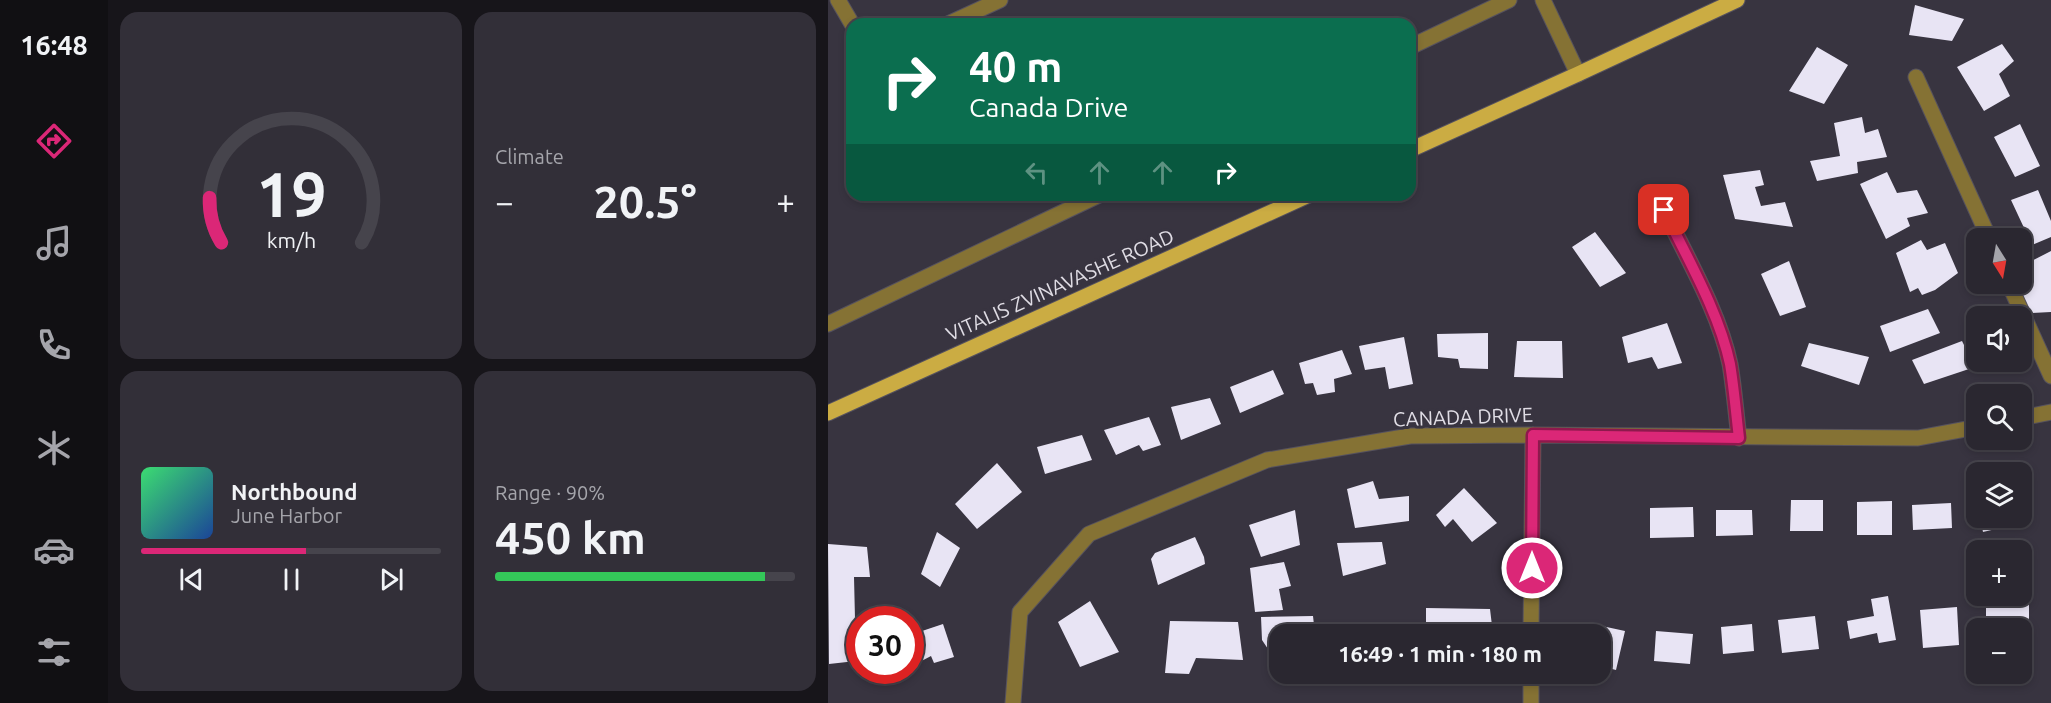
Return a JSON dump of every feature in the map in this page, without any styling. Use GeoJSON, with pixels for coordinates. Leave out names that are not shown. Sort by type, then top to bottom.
{"type":"FeatureCollection","features":[{"type":"Feature","properties":{"kind":"main road"},"geometry":{"type":"LineString","coordinates":[[1416,147],[1737,0]]}},
{"type":"Feature","properties":{"kind":"main road","name":"VITALIS ZVINAVASHE ROAD"},"geometry":{"type":"LineString","coordinates":[[828,413],[1296,201]]}},
{"type":"Feature","properties":{"kind":"street"},"geometry":{"type":"LineString","coordinates":[[838,0],[848,18]]}},
{"type":"Feature","properties":{"kind":"street"},"geometry":{"type":"LineString","coordinates":[[961,18],[1000,0]]}},
{"type":"Feature","properties":{"kind":"street"},"geometry":{"type":"LineString","coordinates":[[1416,44],[1509,0]]}},
{"type":"Feature","properties":{"kind":"street"},"geometry":{"type":"LineString","coordinates":[[1543,0],[1578,74]]}},
{"type":"Feature","properties":{"kind":"street"},"geometry":{"type":"LineString","coordinates":[[1916,77],[1984,228]]}},
{"type":"Feature","properties":{"kind":"street"},"geometry":{"type":"LineString","coordinates":[[828,324],[1086,201]]}},
{"type":"Feature","properties":{"kind":"street"},"geometry":{"type":"LineString","coordinates":[[1664,210],[1710,306],[1721,335],[1730,363],[1739,438]]}},
{"type":"Feature","properties":{"kind":"street"},"geometry":{"type":"LineString","coordinates":[[2014,294],[2051,376]]}},
{"type":"Feature","properties":{"kind":"street"},"geometry":{"type":"LineString","coordinates":[[2032,415],[2051,412]]}},
{"type":"Feature","properties":{"kind":"street","name":"CANADA DRIVE"},"geometry":{"type":"LineString","coordinates":[[1013,703],[1020,612],[1089,534],[1267,460],[1410,436],[1918,438],[1966,429]]}},
{"type":"Feature","properties":{"kind":"street"},"geometry":{"type":"LineString","coordinates":[[1532,624],[1533,435]]}},
{"type":"Feature","properties":{"kind":"street"},"geometry":{"type":"LineString","coordinates":[[1531,684],[1531,703]]}},
{"type":"Feature","properties":{"kind":"building"},"geometry":{"type":"Polygon","coordinates":[[[1915,5],[1964,19],[1952,41],[1909,35],[1915,5]]]}},
{"type":"Feature","properties":{"kind":"building"},"geometry":{"type":"Polygon","coordinates":[[[2002,44],[2014,61],[1999,74],[2010,96],[1984,111],[1957,67],[2002,44]]]}},
{"type":"Feature","properties":{"kind":"building"},"geometry":{"type":"Polygon","coordinates":[[[1817,47],[1848,65],[1824,104],[1789,91],[1817,47]]]}},
{"type":"Feature","properties":{"kind":"building"},"geometry":{"type":"Polygon","coordinates":[[[1862,117],[1865,133],[1878,129],[1887,157],[1857,162],[1858,173],[1817,181],[1810,161],[1840,156],[1834,123],[1862,117]]]}},
{"type":"Feature","properties":{"kind":"building"},"geometry":{"type":"Polygon","coordinates":[[[2020,124],[2040,166],[2015,177],[1994,137],[2020,124]]]}},
{"type":"Feature","properties":{"kind":"building"},"geometry":{"type":"Polygon","coordinates":[[[1760,170],[1764,185],[1755,187],[1761,206],[1785,202],[1793,227],[1735,219],[1723,175],[1760,170]]]}},
{"type":"Feature","properties":{"kind":"building"},"geometry":{"type":"Polygon","coordinates":[[[1887,172],[1897,193],[1917,190],[1928,213],[1907,218],[1910,226],[1886,239],[1860,184],[1887,172]]]}},
{"type":"Feature","properties":{"kind":"building"},"geometry":{"type":"Polygon","coordinates":[[[2038,190],[2051,221],[2051,237],[2032,245],[2032,228],[2024,228],[2011,200],[2038,190]]]}},
{"type":"Feature","properties":{"kind":"building"},"geometry":{"type":"Polygon","coordinates":[[[1595,232],[1626,273],[1600,287],[1572,247],[1595,232]]]}},
{"type":"Feature","properties":{"kind":"building"},"geometry":{"type":"Polygon","coordinates":[[[1921,240],[1927,250],[1945,243],[1958,273],[1935,290],[1922,295],[1918,288],[1910,292],[1896,253],[1921,240]]]}},
{"type":"Feature","properties":{"kind":"building"},"geometry":{"type":"Polygon","coordinates":[[[2051,251],[2051,312],[2032,313],[2032,306],[2026,306],[2020,294],[2032,294],[2032,261],[2051,251]]]}},
{"type":"Feature","properties":{"kind":"building"},"geometry":{"type":"Polygon","coordinates":[[[1789,261],[1806,307],[1780,316],[1761,274],[1789,261]]]}},
{"type":"Feature","properties":{"kind":"building"},"geometry":{"type":"Polygon","coordinates":[[[1928,309],[1940,333],[1890,352],[1880,326],[1928,309]]]}},
{"type":"Feature","properties":{"kind":"building"},"geometry":{"type":"Polygon","coordinates":[[[1667,323],[1682,363],[1658,369],[1652,357],[1628,363],[1622,337],[1667,323]]]}},
{"type":"Feature","properties":{"kind":"building"},"geometry":{"type":"Polygon","coordinates":[[[1488,333],[1488,369],[1460,368],[1458,359],[1438,357],[1437,334],[1488,333]]]}},
{"type":"Feature","properties":{"kind":"building"},"geometry":{"type":"Polygon","coordinates":[[[1404,337],[1413,384],[1389,389],[1385,367],[1365,370],[1359,346],[1404,337]]]}},
{"type":"Feature","properties":{"kind":"building"},"geometry":{"type":"Polygon","coordinates":[[[1517,341],[1562,341],[1563,378],[1514,377],[1517,341]]]}},
{"type":"Feature","properties":{"kind":"building"},"geometry":{"type":"Polygon","coordinates":[[[1962,341],[1966,349],[1966,370],[1924,384],[1912,360],[1962,341]]]}},
{"type":"Feature","properties":{"kind":"building"},"geometry":{"type":"Polygon","coordinates":[[[1809,343],[1869,357],[1859,385],[1801,366],[1809,343]]]}},
{"type":"Feature","properties":{"kind":"building"},"geometry":{"type":"Polygon","coordinates":[[[1342,350],[1352,374],[1334,379],[1335,392],[1317,395],[1313,383],[1305,384],[1299,363],[1342,350]]]}},
{"type":"Feature","properties":{"kind":"building"},"geometry":{"type":"Polygon","coordinates":[[[1273,370],[1284,394],[1240,413],[1230,387],[1273,370]]]}},
{"type":"Feature","properties":{"kind":"building"},"geometry":{"type":"Polygon","coordinates":[[[1210,398],[1221,424],[1181,440],[1171,407],[1210,398]]]}},
{"type":"Feature","properties":{"kind":"building"},"geometry":{"type":"Polygon","coordinates":[[[1149,417],[1161,445],[1143,451],[1139,445],[1116,455],[1104,430],[1149,417]]]}},
{"type":"Feature","properties":{"kind":"building"},"geometry":{"type":"Polygon","coordinates":[[[1082,435],[1092,460],[1045,474],[1037,447],[1082,435]]]}},
{"type":"Feature","properties":{"kind":"building"},"geometry":{"type":"Polygon","coordinates":[[[997,463],[1022,492],[977,529],[955,504],[997,463]]]}},
{"type":"Feature","properties":{"kind":"building"},"geometry":{"type":"Polygon","coordinates":[[[1373,481],[1379,499],[1409,496],[1409,521],[1355,528],[1347,489],[1373,481]]]}},
{"type":"Feature","properties":{"kind":"building"},"geometry":{"type":"Polygon","coordinates":[[[1464,488],[1497,523],[1472,542],[1453,519],[1445,527],[1436,515],[1464,488]]]}},
{"type":"Feature","properties":{"kind":"building"},"geometry":{"type":"Polygon","coordinates":[[[1791,500],[1823,500],[1823,531],[1790,531],[1791,500]]]}},
{"type":"Feature","properties":{"kind":"building"},"geometry":{"type":"Polygon","coordinates":[[[1892,501],[1892,535],[1857,535],[1857,502],[1892,501]]]}},
{"type":"Feature","properties":{"kind":"building"},"geometry":{"type":"Polygon","coordinates":[[[1951,503],[1952,528],[1913,530],[1912,505],[1951,503]]]}},
{"type":"Feature","properties":{"kind":"building"},"geometry":{"type":"Polygon","coordinates":[[[1693,507],[1694,537],[1650,538],[1650,508],[1693,507]]]}},
{"type":"Feature","properties":{"kind":"building"},"geometry":{"type":"Polygon","coordinates":[[[1295,510],[1300,545],[1261,557],[1249,525],[1295,510]]]}},
{"type":"Feature","properties":{"kind":"building"},"geometry":{"type":"Polygon","coordinates":[[[1716,510],[1752,510],[1753,535],[1716,536],[1716,510]]]}},
{"type":"Feature","properties":{"kind":"building"},"geometry":{"type":"Polygon","coordinates":[[[1982,528],[2000,528],[1983,532],[1982,528]]]}},
{"type":"Feature","properties":{"kind":"building"},"geometry":{"type":"Polygon","coordinates":[[[937,532],[960,548],[940,587],[921,574],[937,532]]]}},
{"type":"Feature","properties":{"kind":"building"},"geometry":{"type":"Polygon","coordinates":[[[1195,537],[1205,564],[1158,585],[1151,559],[1155,553],[1195,537]]]}},
{"type":"Feature","properties":{"kind":"building"},"geometry":{"type":"Polygon","coordinates":[[[1382,542],[1386,564],[1343,576],[1337,543],[1382,542]]]}},
{"type":"Feature","properties":{"kind":"building"},"geometry":{"type":"Polygon","coordinates":[[[828,544],[867,547],[870,577],[854,577],[855,606],[846,606],[846,662],[829,664],[828,544]]]}},
{"type":"Feature","properties":{"kind":"building"},"geometry":{"type":"Polygon","coordinates":[[[1284,562],[1291,586],[1279,589],[1283,610],[1255,612],[1250,568],[1284,562]]]}},
{"type":"Feature","properties":{"kind":"building"},"geometry":{"type":"Polygon","coordinates":[[[1888,596],[1896,640],[1879,643],[1877,633],[1850,639],[1847,621],[1874,616],[1871,599],[1888,596]]]}},
{"type":"Feature","properties":{"kind":"building"},"geometry":{"type":"Polygon","coordinates":[[[1090,601],[1119,652],[1080,667],[1058,622],[1090,601]]]}},
{"type":"Feature","properties":{"kind":"building"},"geometry":{"type":"Polygon","coordinates":[[[1986,606],[2029,606],[2029,618],[1986,618],[1986,606]]]}},
{"type":"Feature","properties":{"kind":"building"},"geometry":{"type":"Polygon","coordinates":[[[1957,607],[1959,645],[1923,648],[1920,610],[1957,607]]]}},
{"type":"Feature","properties":{"kind":"building"},"geometry":{"type":"Polygon","coordinates":[[[1426,608],[1490,609],[1492,624],[1426,624],[1426,608]]]}},
{"type":"Feature","properties":{"kind":"building"},"geometry":{"type":"Polygon","coordinates":[[[1313,616],[1314,624],[1269,624],[1269,650],[1262,640],[1261,617],[1313,616]]]}},
{"type":"Feature","properties":{"kind":"building"},"geometry":{"type":"Polygon","coordinates":[[[1815,616],[1819,649],[1782,653],[1778,620],[1815,616]]]}},
{"type":"Feature","properties":{"kind":"building"},"geometry":{"type":"Polygon","coordinates":[[[1170,621],[1238,622],[1243,660],[1196,658],[1189,674],[1165,673],[1170,621]]]}},
{"type":"Feature","properties":{"kind":"building"},"geometry":{"type":"Polygon","coordinates":[[[943,624],[954,657],[934,663],[931,656],[924,660],[924,630],[943,624]]]}},
{"type":"Feature","properties":{"kind":"building"},"geometry":{"type":"Polygon","coordinates":[[[1752,624],[1754,651],[1723,654],[1721,627],[1752,624]]]}},
{"type":"Feature","properties":{"kind":"building"},"geometry":{"type":"Polygon","coordinates":[[[1611,628],[1625,631],[1616,670],[1611,669],[1611,628]]]}},
{"type":"Feature","properties":{"kind":"building"},"geometry":{"type":"Polygon","coordinates":[[[1656,631],[1693,634],[1690,664],[1654,661],[1656,631]]]}},
{"type":"Feature","properties":{"kind":"route"},"geometry":{"type":"LineString","coordinates":[[1532,568],[1533,435],[1739,438],[1730,363],[1721,335],[1710,306],[1664,210]]}}]}
